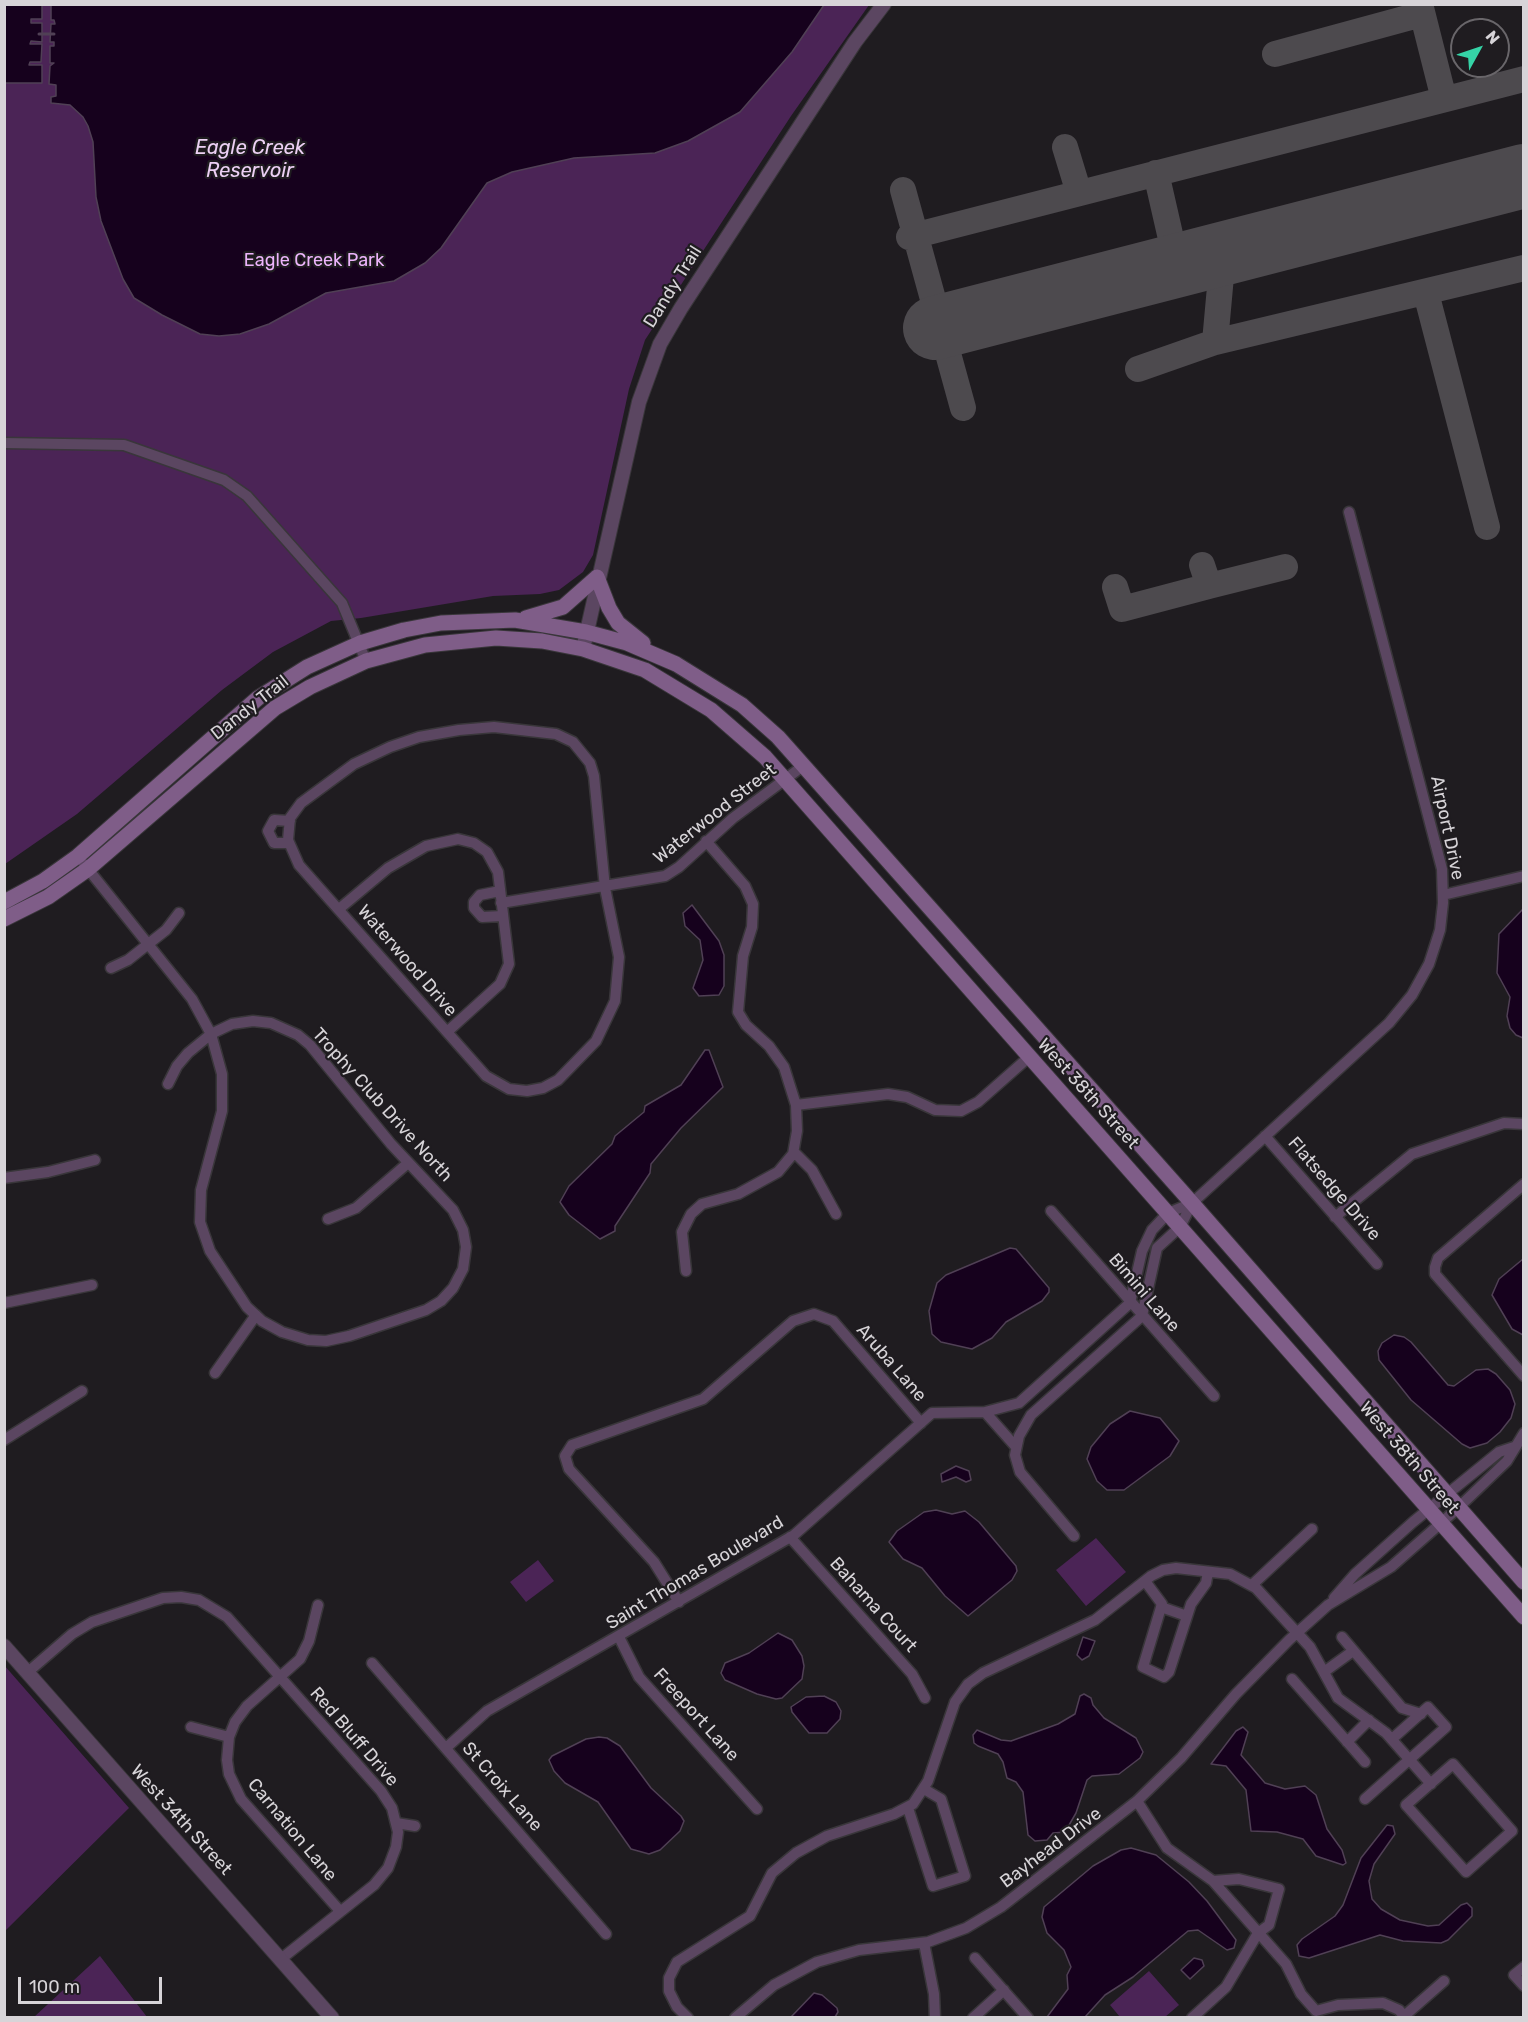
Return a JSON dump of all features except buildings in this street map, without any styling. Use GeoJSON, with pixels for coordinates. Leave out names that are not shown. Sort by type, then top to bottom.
{"type":"FeatureCollection","features":[{"type":"Feature","properties":{"kind":"main road"},"geometry":{"type":"LineString","coordinates":[[514,620],[563,607],[597,577],[609,608],[618,623],[629,634],[676,664]]}},
{"type":"Feature","properties":{"kind":"main road","name":"Dandy Trail"},"geometry":{"type":"LineString","coordinates":[[4,902],[43,881],[78,856],[258,699],[307,667],[360,643],[404,630],[441,623],[514,620],[586,632]]}},
{"type":"Feature","properties":{"kind":"main road","name":"West 38th Street"},"geometry":{"type":"LineString","coordinates":[[586,632],[627,643],[676,664],[742,705],[768,728],[1192,1203],[1524,1582]]}},
{"type":"Feature","properties":{"kind":"main road","name":"Dandy Trail"},"geometry":{"type":"LineString","coordinates":[[4,919],[48,897],[88,869],[275,708],[310,687],[366,661],[406,649],[471,639],[524,639],[583,649]]}},
{"type":"Feature","properties":{"kind":"main road","name":"West 38th Street"},"geometry":{"type":"LineString","coordinates":[[583,649],[645,670],[694,698],[740,734],[786,780],[1524,1617]]}},
{"type":"Feature","properties":{"kind":"street","name":"Dandy Trail"},"geometry":{"type":"LineString","coordinates":[[583,649],[597,577],[641,395],[660,344],[681,308],[836,71],[884,4]]}},
{"type":"Feature","properties":{"kind":"street"},"geometry":{"type":"LineString","coordinates":[[4,443],[124,445],[225,480],[247,496],[324,580],[342,603],[366,661]]}},
{"type":"Feature","properties":{"kind":"street","name":"Airport Drive"},"geometry":{"type":"LineString","coordinates":[[1192,1203],[1389,1023],[1412,995],[1427,970],[1437,944],[1443,895],[1439,852],[1349,512]]}},
{"type":"Feature","properties":{"kind":"street"},"geometry":{"type":"LineString","coordinates":[[290,821],[274,820],[268,831],[274,843],[288,838],[290,821],[301,802],[342,771],[390,747],[441,733],[494,727],[551,733],[573,742],[590,763],[594,776],[604,888]]}},
{"type":"Feature","properties":{"kind":"street","name":"Waterwood Street"},"geometry":{"type":"LineString","coordinates":[[501,903],[604,888],[665,876],[680,867],[733,818],[803,766]]}},
{"type":"Feature","properties":{"kind":"street","name":"Waterwood Drive"},"geometry":{"type":"LineString","coordinates":[[288,838],[295,860],[490,1079],[509,1089],[522,1091],[543,1088],[561,1077],[591,1048],[611,1013],[618,988],[620,957],[604,888]]}},
{"type":"Feature","properties":{"kind":"street"},"geometry":{"type":"LineString","coordinates":[[339,909],[399,860],[426,846],[453,839],[474,843],[487,852],[498,872],[510,955],[506,974],[497,987],[447,1032]]}},
{"type":"Feature","properties":{"kind":"street"},"geometry":{"type":"LineString","coordinates":[[686,1272],[682,1232],[691,1214],[702,1204],[738,1194],[768,1179],[782,1169],[794,1152],[796,1105],[784,1067],[769,1046],[746,1025],[738,1012],[742,956],[752,927],[753,904],[746,886],[706,841]]}},
{"type":"Feature","properties":{"kind":"street"},"geometry":{"type":"LineString","coordinates":[[78,856],[192,999],[211,1034],[222,1074],[222,1104],[218,1133],[199,1199],[200,1222],[210,1251],[240,1298],[256,1315],[215,1373]]}},
{"type":"Feature","properties":{"kind":"street"},"geometry":{"type":"LineString","coordinates":[[1443,895],[1524,876]]}},
{"type":"Feature","properties":{"kind":"street"},"geometry":{"type":"LineString","coordinates":[[500,891],[480,895],[474,906],[475,912],[482,917],[503,916]]}},
{"type":"Feature","properties":{"kind":"street"},"geometry":{"type":"LineString","coordinates":[[111,968],[125,962],[167,929],[179,913]]}},
{"type":"Feature","properties":{"kind":"street","name":"Trophy Club Drive North"},"geometry":{"type":"LineString","coordinates":[[168,1084],[182,1059],[211,1034],[232,1024],[260,1021],[279,1025],[298,1035],[310,1045],[408,1163],[453,1210],[465,1238],[466,1256],[460,1277],[447,1295],[433,1306],[349,1336],[326,1341],[290,1335],[256,1315]]}},
{"type":"Feature","properties":{"kind":"street"},"geometry":{"type":"LineString","coordinates":[[796,1105],[888,1094],[907,1097],[935,1110],[961,1111],[975,1104],[1029,1057]]}},
{"type":"Feature","properties":{"kind":"street"},"geometry":{"type":"LineString","coordinates":[[1335,1216],[1412,1154],[1504,1123],[1524,1124]]}},
{"type":"Feature","properties":{"kind":"street","name":"Flatsedge Drive"},"geometry":{"type":"LineString","coordinates":[[1265,1136],[1377,1264]]}},
{"type":"Feature","properties":{"kind":"street"},"geometry":{"type":"LineString","coordinates":[[794,1152],[812,1170],[836,1214]]}},
{"type":"Feature","properties":{"kind":"street"},"geometry":{"type":"LineString","coordinates":[[4,1178],[48,1172],[95,1160]]}},
{"type":"Feature","properties":{"kind":"street"},"geometry":{"type":"LineString","coordinates":[[328,1219],[356,1208],[408,1163]]}},
{"type":"Feature","properties":{"kind":"street"},"geometry":{"type":"LineString","coordinates":[[1523,1374],[1435,1274],[1435,1267],[1438,1258],[1524,1184]]}},
{"type":"Feature","properties":{"kind":"street"},"geometry":{"type":"LineString","coordinates":[[1130,1303],[1142,1251],[1152,1230],[1168,1213],[1192,1203]]}},
{"type":"Feature","properties":{"kind":"street"},"geometry":{"type":"LineString","coordinates":[[1074,1536],[1023,1476],[1016,1459],[1016,1447],[1031,1415],[1142,1316],[1158,1248],[1180,1227],[1192,1203]]}},
{"type":"Feature","properties":{"kind":"street","name":"Bimini Lane"},"geometry":{"type":"LineString","coordinates":[[1051,1210],[1130,1303],[1214,1396]]}},
{"type":"Feature","properties":{"kind":"street"},"geometry":{"type":"LineString","coordinates":[[4,1303],[92,1285]]}},
{"type":"Feature","properties":{"kind":"street","name":"Saint Thomas Boulevard"},"geometry":{"type":"LineString","coordinates":[[446,1748],[487,1711],[790,1537],[932,1413],[985,1412],[1019,1402],[1130,1303]]}},
{"type":"Feature","properties":{"kind":"street","name":"Aruba Lane"},"geometry":{"type":"LineString","coordinates":[[679,1602],[654,1562],[569,1469],[566,1454],[576,1443],[704,1399],[798,1317],[817,1314],[826,1317],[836,1325],[921,1423]]}},
{"type":"Feature","properties":{"kind":"street"},"geometry":{"type":"LineString","coordinates":[[4,1440],[82,1391]]}},
{"type":"Feature","properties":{"kind":"street"},"geometry":{"type":"LineString","coordinates":[[1019,1402],[1031,1415]]}},
{"type":"Feature","properties":{"kind":"street"},"geometry":{"type":"LineString","coordinates":[[985,1412],[1016,1447]]}},
{"type":"Feature","properties":{"kind":"street","name":"Bayhead Drive"},"geometry":{"type":"LineString","coordinates":[[1328,1605],[1391,1567],[1507,1461],[1524,1433]]}},
{"type":"Feature","properties":{"kind":"street","name":"Bayhead Drive"},"geometry":{"type":"LineString","coordinates":[[735,2018],[774,1985],[816,1962],[859,1950],[924,1943],[958,1932],[993,1912],[1137,1801],[1185,1753],[1256,1673],[1328,1605],[1355,1574],[1428,1509],[1499,1452],[1514,1447]]}},
{"type":"Feature","properties":{"kind":"street"},"geometry":{"type":"LineString","coordinates":[[1252,1585],[1312,1529]]}},
{"type":"Feature","properties":{"kind":"street","name":"Bahama Court"},"geometry":{"type":"LineString","coordinates":[[790,1537],[912,1674],[925,1698]]}},
{"type":"Feature","properties":{"kind":"street"},"geometry":{"type":"LineString","coordinates":[[688,2018],[676,2007],[669,1991],[670,1973],[680,1959],[750,1916],[772,1873],[800,1850],[835,1833],[908,1808],[924,1789],[955,1701],[969,1684],[983,1673],[1101,1617],[1145,1581],[1167,1569],[1230,1574],[1252,1585],[1297,1632],[1324,1672],[1338,1698],[1370,1720],[1392,1739],[1431,1784]]}},
{"type":"Feature","properties":{"kind":"street"},"geometry":{"type":"LineString","coordinates":[[1145,1581],[1160,1599],[1161,1607],[1142,1664],[1145,1670],[1164,1677],[1168,1675],[1193,1600],[1206,1583],[1208,1572]]}},
{"type":"Feature","properties":{"kind":"street","name":"Red Bluff Drive"},"geometry":{"type":"LineString","coordinates":[[28,1672],[69,1636],[86,1625],[158,1599],[181,1597],[203,1602],[223,1614],[386,1797],[396,1823]]}},
{"type":"Feature","properties":{"kind":"street","name":"Carnation Lane"},"geometry":{"type":"LineString","coordinates":[[318,1605],[306,1648],[297,1662],[244,1710],[229,1737],[228,1770],[241,1799],[340,1911]]}},
{"type":"Feature","properties":{"kind":"street"},"geometry":{"type":"LineString","coordinates":[[1161,1607],[1187,1616]]}},
{"type":"Feature","properties":{"kind":"street","name":"Freeport Lane"},"geometry":{"type":"LineString","coordinates":[[619,1637],[639,1677],[758,1809]]}},
{"type":"Feature","properties":{"kind":"street"},"geometry":{"type":"LineString","coordinates":[[1342,1637],[1402,1708],[1420,1714]]}},
{"type":"Feature","properties":{"kind":"street","name":"West 34th Street"},"geometry":{"type":"LineString","coordinates":[[4,1646],[332,2018]]}},
{"type":"Feature","properties":{"kind":"street"},"geometry":{"type":"LineString","coordinates":[[1324,1672],[1353,1651]]}},
{"type":"Feature","properties":{"kind":"street","name":"St Croix Lane"},"geometry":{"type":"LineString","coordinates":[[372,1663],[606,1934]]}},
{"type":"Feature","properties":{"kind":"street"},"geometry":{"type":"LineString","coordinates":[[1292,1679],[1365,1762]]}},
{"type":"Feature","properties":{"kind":"street"},"geometry":{"type":"LineString","coordinates":[[1365,1799],[1446,1727],[1428,1707],[1392,1739]]}},
{"type":"Feature","properties":{"kind":"street"},"geometry":{"type":"LineString","coordinates":[[1347,1742],[1370,1720]]}},
{"type":"Feature","properties":{"kind":"street"},"geometry":{"type":"LineString","coordinates":[[191,1727],[229,1737]]}},
{"type":"Feature","properties":{"kind":"street"},"geometry":{"type":"LineString","coordinates":[[1453,1764],[1512,1832],[1466,1872],[1406,1805],[1431,1784],[1453,1764]]}},
{"type":"Feature","properties":{"kind":"street"},"geometry":{"type":"LineString","coordinates":[[908,1808],[933,1886],[965,1876],[941,1799],[924,1789]]}},
{"type":"Feature","properties":{"kind":"street"},"geometry":{"type":"LineString","coordinates":[[1137,1801],[1167,1848],[1213,1881],[1289,1968],[1301,1994],[1319,2014],[1338,2005],[1383,2003],[1400,2010],[1403,2017],[1444,1981]]}},
{"type":"Feature","properties":{"kind":"street"},"geometry":{"type":"LineString","coordinates":[[281,1959],[374,1886],[388,1868],[396,1847],[396,1823],[415,1826]]}},
{"type":"Feature","properties":{"kind":"street"},"geometry":{"type":"LineString","coordinates":[[1192,2018],[1230,1982],[1258,1933],[1269,1925],[1279,1889],[1239,1879],[1213,1881]]}},
{"type":"Feature","properties":{"kind":"street"},"geometry":{"type":"LineString","coordinates":[[924,1943],[934,1994],[935,2018]]}},
{"type":"Feature","properties":{"kind":"street"},"geometry":{"type":"LineString","coordinates":[[975,1958],[1028,2018]]}},
{"type":"Feature","properties":{"kind":"street"},"geometry":{"type":"LineString","coordinates":[[1524,1967],[1514,1975],[1524,1986]]}},
{"type":"Feature","properties":{"kind":"street"},"geometry":{"type":"LineString","coordinates":[[973,2018],[1004,1990]]}},
{"type":"Feature","properties":{"kind":"green space","name":"Eagle Creek Park"},"geometry":{"type":"Polygon","coordinates":[[[5,5],[869,5],[791,116],[645,340],[629,389],[593,555],[583,572],[559,590],[540,594],[493,596],[331,621],[273,652],[222,690],[77,814],[5,864],[5,5]]]}},
{"type":"Feature","properties":{"kind":"green space"},"geometry":{"type":"Polygon","coordinates":[[[1096,1538],[1126,1572],[1086,1606],[1056,1570],[1096,1538]]]}},
{"type":"Feature","properties":{"kind":"green space"},"geometry":{"type":"Polygon","coordinates":[[[538,1560],[554,1581],[526,1602],[510,1582],[538,1560]]]}},
{"type":"Feature","properties":{"kind":"green space"},"geometry":{"type":"Polygon","coordinates":[[[4,1665],[129,1808],[5,1931],[4,1931],[4,1665]]]}},
{"type":"Feature","properties":{"kind":"green space"},"geometry":{"type":"Polygon","coordinates":[[[100,1956],[147,2017],[34,2017],[100,1956]]]}},
{"type":"Feature","properties":{"kind":"green space"},"geometry":{"type":"Polygon","coordinates":[[[1149,1971],[1179,2005],[1165,2017],[1120,2017],[1110,2005],[1149,1971]]]}},
{"type":"Feature","properties":{"kind":"water"},"geometry":{"type":"Polygon","coordinates":[[[5,4],[42,5],[42,19],[31,19],[31,23],[42,23],[42,42],[31,41],[30,44],[42,44],[41,62],[30,62],[29,65],[42,65],[42,83],[5,83],[5,4]]]}},
{"type":"Feature","properties":{"kind":"water","name":"Eagle Creek Reservoir"},"geometry":{"type":"Polygon","coordinates":[[[51,4],[824,5],[792,52],[740,112],[688,141],[655,153],[574,158],[512,172],[487,183],[441,248],[425,263],[394,281],[326,293],[269,324],[240,334],[219,336],[200,334],[162,315],[134,298],[123,279],[101,221],[96,197],[93,142],[88,126],[83,117],[70,105],[51,103],[51,97],[56,96],[56,85],[49,84],[50,66],[54,63],[50,63],[50,46],[54,46],[54,42],[50,42],[51,24],[55,24],[54,20],[51,20],[51,4]]]}},
{"type":"Feature","properties":{"kind":"water"},"geometry":{"type":"Polygon","coordinates":[[[692,905],[719,941],[724,955],[724,986],[719,995],[699,996],[693,988],[703,960],[700,940],[685,926],[683,913],[692,905]]]}},
{"type":"Feature","properties":{"kind":"water"},"geometry":{"type":"Polygon","coordinates":[[[1523,909],[1523,1038],[1516,1035],[1510,1028],[1507,1016],[1510,997],[1497,973],[1499,934],[1523,909]]]}},
{"type":"Feature","properties":{"kind":"water"},"geometry":{"type":"Polygon","coordinates":[[[705,1050],[709,1050],[723,1087],[681,1128],[651,1164],[650,1173],[615,1226],[615,1231],[600,1239],[569,1215],[560,1202],[569,1186],[612,1144],[615,1136],[644,1112],[645,1106],[681,1085],[705,1050]]]}},
{"type":"Feature","properties":{"kind":"water"},"geometry":{"type":"Polygon","coordinates":[[[1010,1248],[1016,1249],[1049,1288],[1049,1292],[1042,1301],[1006,1322],[992,1338],[972,1349],[941,1342],[932,1334],[929,1311],[937,1283],[946,1275],[1010,1248]]]}},
{"type":"Feature","properties":{"kind":"water"},"geometry":{"type":"Polygon","coordinates":[[[1523,1259],[1524,1335],[1512,1329],[1492,1295],[1499,1279],[1523,1259]]]}},
{"type":"Feature","properties":{"kind":"water"},"geometry":{"type":"Polygon","coordinates":[[[1394,1335],[1404,1337],[1411,1342],[1448,1385],[1454,1386],[1476,1370],[1488,1369],[1496,1374],[1510,1390],[1515,1404],[1511,1418],[1500,1432],[1487,1443],[1470,1448],[1462,1444],[1411,1400],[1379,1360],[1378,1351],[1382,1343],[1394,1335]]]}},
{"type":"Feature","properties":{"kind":"water"},"geometry":{"type":"Polygon","coordinates":[[[1130,1411],[1160,1418],[1179,1441],[1170,1456],[1124,1490],[1107,1490],[1097,1481],[1087,1459],[1091,1447],[1110,1424],[1130,1411]]]}},
{"type":"Feature","properties":{"kind":"water"},"geometry":{"type":"Polygon","coordinates":[[[956,1466],[969,1471],[971,1480],[966,1482],[956,1477],[942,1482],[941,1474],[956,1466]]]}},
{"type":"Feature","properties":{"kind":"water"},"geometry":{"type":"Polygon","coordinates":[[[936,1510],[952,1514],[965,1511],[979,1522],[1016,1566],[1017,1571],[1012,1580],[968,1616],[945,1596],[922,1568],[903,1559],[889,1542],[897,1531],[924,1512],[936,1510]]]}},
{"type":"Feature","properties":{"kind":"water"},"geometry":{"type":"Polygon","coordinates":[[[778,1633],[792,1640],[802,1656],[804,1666],[802,1679],[782,1698],[776,1699],[757,1694],[725,1680],[721,1673],[725,1663],[749,1653],[778,1633]]]}},
{"type":"Feature","properties":{"kind":"water"},"geometry":{"type":"Polygon","coordinates":[[[1083,1637],[1095,1641],[1089,1656],[1082,1660],[1077,1655],[1083,1637]]]}},
{"type":"Feature","properties":{"kind":"water"},"geometry":{"type":"Polygon","coordinates":[[[1084,1694],[1091,1698],[1093,1705],[1104,1718],[1136,1738],[1143,1752],[1140,1758],[1119,1774],[1092,1776],[1087,1780],[1076,1813],[1065,1832],[1053,1833],[1047,1840],[1035,1841],[1028,1835],[1023,1792],[1016,1782],[1007,1778],[1003,1762],[998,1754],[974,1743],[973,1735],[977,1730],[1001,1740],[1011,1741],[1058,1724],[1075,1714],[1080,1696],[1084,1694]]]}},
{"type":"Feature","properties":{"kind":"water"},"geometry":{"type":"Polygon","coordinates":[[[824,1696],[836,1702],[841,1711],[840,1719],[827,1733],[809,1733],[792,1712],[791,1707],[806,1697],[824,1696]]]}},
{"type":"Feature","properties":{"kind":"water"},"geometry":{"type":"Polygon","coordinates":[[[1243,1727],[1248,1732],[1241,1755],[1265,1783],[1285,1789],[1305,1786],[1316,1795],[1327,1829],[1342,1850],[1346,1863],[1343,1865],[1316,1856],[1303,1839],[1277,1832],[1251,1831],[1246,1790],[1226,1766],[1211,1764],[1236,1731],[1243,1727]]]}},
{"type":"Feature","properties":{"kind":"water"},"geometry":{"type":"Polygon","coordinates":[[[607,1738],[620,1746],[651,1788],[684,1821],[680,1831],[660,1850],[649,1854],[631,1849],[598,1802],[565,1783],[554,1771],[549,1760],[552,1756],[586,1739],[607,1738]]]}},
{"type":"Feature","properties":{"kind":"water"},"geometry":{"type":"Polygon","coordinates":[[[1387,1825],[1393,1826],[1395,1834],[1374,1864],[1369,1881],[1372,1899],[1381,1909],[1400,1920],[1428,1926],[1439,1925],[1461,1905],[1467,1903],[1472,1908],[1472,1916],[1448,1940],[1441,1943],[1403,1941],[1380,1935],[1309,1958],[1299,1956],[1297,1945],[1302,1939],[1335,1916],[1343,1905],[1361,1858],[1387,1825]]]}},
{"type":"Feature","properties":{"kind":"water"},"geometry":{"type":"Polygon","coordinates":[[[1131,1848],[1156,1855],[1189,1882],[1207,1901],[1236,1940],[1234,1948],[1227,1950],[1198,1930],[1188,1931],[1133,1977],[1105,1995],[1085,2017],[1047,2017],[1068,1989],[1067,1975],[1071,1967],[1064,1950],[1047,1933],[1042,1917],[1044,1907],[1093,1866],[1121,1850],[1131,1848]]]}},
{"type":"Feature","properties":{"kind":"water"},"geometry":{"type":"Polygon","coordinates":[[[1194,1958],[1202,1960],[1204,1966],[1190,1979],[1181,1970],[1194,1958]]]}},
{"type":"Feature","properties":{"kind":"water"},"geometry":{"type":"Polygon","coordinates":[[[814,1993],[822,1995],[837,2008],[838,2012],[835,2017],[791,2017],[814,1993]]]}},
{"type":"Feature","properties":{"kind":"waterway"},"geometry":{"type":"LineString","coordinates":[[39,34],[54,34]]}},
{"type":"Feature","properties":{"kind":"taxiway"},"geometry":{"type":"LineString","coordinates":[[1420,4],[1444,99]]}},
{"type":"Feature","properties":{"kind":"taxiway"},"geometry":{"type":"LineString","coordinates":[[1275,54],[1422,14]]}},
{"type":"Feature","properties":{"kind":"taxiway"},"geometry":{"type":"LineString","coordinates":[[909,237],[1524,79]]}},
{"type":"Feature","properties":{"kind":"taxiway"},"geometry":{"type":"LineString","coordinates":[[1065,147],[1079,193]]}},
{"type":"Feature","properties":{"kind":"taxiway"},"geometry":{"type":"LineString","coordinates":[[1151,272],[1168,257],[1172,243],[1156,173]]}},
{"type":"Feature","properties":{"kind":"taxiway"},"geometry":{"type":"LineString","coordinates":[[903,190],[963,408]]}},
{"type":"Feature","properties":{"kind":"taxiway"},"geometry":{"type":"LineString","coordinates":[[1172,243],[1188,255],[1208,258]]}},
{"type":"Feature","properties":{"kind":"taxiway"},"geometry":{"type":"LineString","coordinates":[[1215,342],[1223,254]]}},
{"type":"Feature","properties":{"kind":"taxiway"},"geometry":{"type":"LineString","coordinates":[[1138,369],[1215,342],[1524,268]]}},
{"type":"Feature","properties":{"kind":"taxiway"},"geometry":{"type":"LineString","coordinates":[[1426,293],[1487,527]]}},
{"type":"Feature","properties":{"kind":"taxiway"},"geometry":{"type":"LineString","coordinates":[[1202,565],[1209,586],[1285,567]]}},
{"type":"Feature","properties":{"kind":"taxiway"},"geometry":{"type":"LineString","coordinates":[[1115,587],[1122,609],[1209,586]]}},
{"type":"Feature","properties":{"kind":"runway"},"geometry":{"type":"LineString","coordinates":[[935,328],[1524,176]]}}]}
